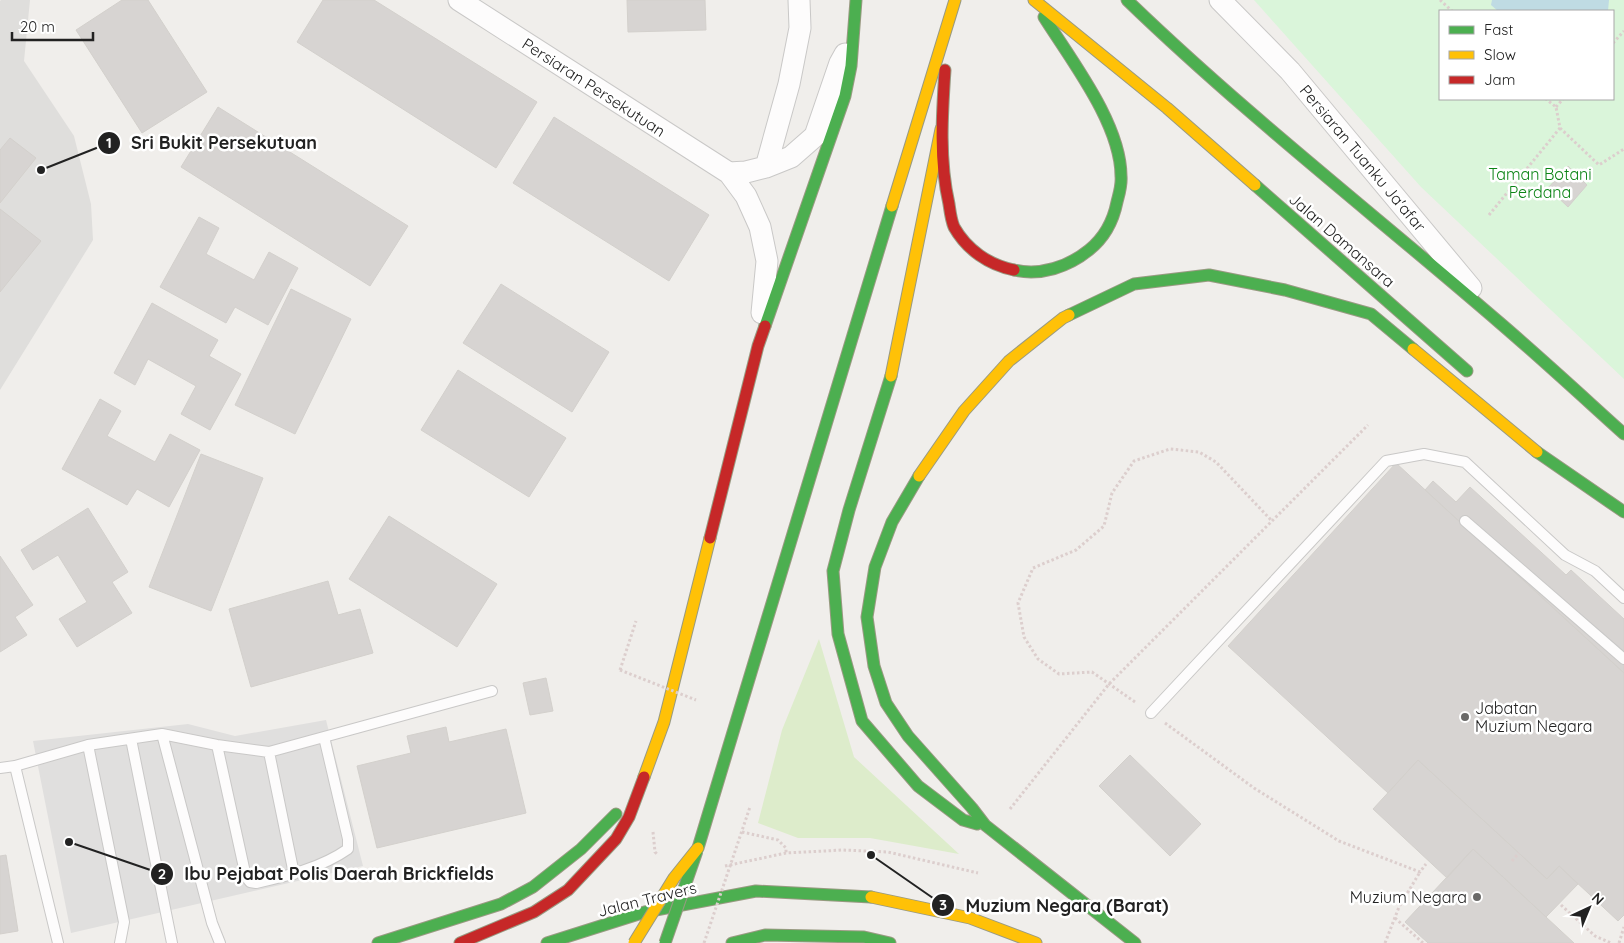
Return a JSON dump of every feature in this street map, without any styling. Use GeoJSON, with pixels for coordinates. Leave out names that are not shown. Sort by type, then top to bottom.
{"type":"FeatureCollection","features":[{"type":"Feature","properties":{"kind":"main road"},"geometry":{"type":"LineString","coordinates":[[460,943],[534,912],[568,890],[616,839],[629,817],[664,722],[758,346],[845,96],[851,66],[856,0]]}},
{"type":"Feature","properties":{"kind":"main road"},"geometry":{"type":"LineString","coordinates":[[665,943],[698,848],[954,0]]}},
{"type":"Feature","properties":{"kind":"main road"},"geometry":{"type":"LineString","coordinates":[[941,129],[945,193],[955,227],[976,255],[998,268],[1026,274],[1052,270],[1074,261],[1097,244],[1111,226],[1119,204],[1121,174],[1116,145],[1104,111],[1034,0]]}},
{"type":"Feature","properties":{"kind":"main road","name":"Jalan Damansara"},"geometry":{"type":"LineString","coordinates":[[1034,0],[1167,108],[1474,377]]}},
{"type":"Feature","properties":{"kind":"main road"},"geometry":{"type":"LineString","coordinates":[[1127,0],[1312,166],[1500,323],[1624,434]]}},
{"type":"Feature","properties":{"kind":"main road"},"geometry":{"type":"LineString","coordinates":[[949,19],[941,129],[891,377],[849,510],[833,571],[838,634],[862,721],[918,786],[963,820],[985,825]]}},
{"type":"Feature","properties":{"kind":"main road"},"geometry":{"type":"LineString","coordinates":[[1135,943],[985,825],[908,736],[886,704],[874,666],[867,617],[876,567],[892,522],[915,482],[964,411],[1009,361],[1063,318],[1134,284],[1210,275],[1285,290],[1371,314],[1528,446],[1624,510]]}},
{"type":"Feature","properties":{"kind":"main road"},"geometry":{"type":"LineString","coordinates":[[1564,456],[1624,510]]}},
{"type":"Feature","properties":{"kind":"main road"},"geometry":{"type":"LineString","coordinates":[[378,943],[500,904],[533,887],[581,849],[638,792]]}},
{"type":"Feature","properties":{"kind":"main road"},"geometry":{"type":"LineString","coordinates":[[691,917],[697,887],[698,848]]}},
{"type":"Feature","properties":{"kind":"main road"},"geometry":{"type":"LineString","coordinates":[[634,943],[674,878],[698,848]]}},
{"type":"Feature","properties":{"kind":"main road","name":"Jalan Travers"},"geometry":{"type":"LineString","coordinates":[[547,943],[646,912],[756,891],[874,897],[970,918],[1036,943]]}},
{"type":"Feature","properties":{"kind":"main road"},"geometry":{"type":"LineString","coordinates":[[732,943],[765,935],[864,937],[890,943]]}},
{"type":"Feature","properties":{"kind":"street","name":"Persiaran Persekutuan"},"geometry":{"type":"LineString","coordinates":[[459,0],[728,173],[746,196],[760,227],[767,261],[758,346]]}},
{"type":"Feature","properties":{"kind":"street"},"geometry":{"type":"LineString","coordinates":[[766,167],[793,65],[800,28],[799,0]]}},
{"type":"Feature","properties":{"kind":"street","name":"Persiaran Tuanku Ja'afar"},"geometry":{"type":"LineString","coordinates":[[1220,0],[1290,71],[1500,323]]}},
{"type":"Feature","properties":{"kind":"street"},"geometry":{"type":"LineString","coordinates":[[728,173],[746,172],[766,167],[791,157],[815,136],[840,63],[853,37]]}},
{"type":"Feature","properties":{"kind":"lane"},"geometry":{"type":"LineString","coordinates":[[1151,713],[1386,461],[1424,454],[1465,462],[1565,555],[1596,572],[1624,598]]}},
{"type":"Feature","properties":{"kind":"lane"},"geometry":{"type":"LineString","coordinates":[[1465,522],[1624,659]]}},
{"type":"Feature","properties":{"kind":"lane"},"geometry":{"type":"LineString","coordinates":[[0,768],[15,766],[88,745],[162,734],[217,745],[269,752],[492,692]]}},
{"type":"Feature","properties":{"kind":"lane"},"geometry":{"type":"LineString","coordinates":[[162,734],[212,923],[220,943]]}},
{"type":"Feature","properties":{"kind":"lane"},"geometry":{"type":"LineString","coordinates":[[217,745],[246,877],[250,882],[256,883],[294,874],[339,856],[348,849],[348,839],[324,737]]}},
{"type":"Feature","properties":{"kind":"lane"},"geometry":{"type":"LineString","coordinates":[[131,739],[172,943]]}},
{"type":"Feature","properties":{"kind":"lane"},"geometry":{"type":"LineString","coordinates":[[88,745],[124,922],[120,943]]}},
{"type":"Feature","properties":{"kind":"lane"},"geometry":{"type":"LineString","coordinates":[[269,752],[294,874]]}},
{"type":"Feature","properties":{"kind":"lane"},"geometry":{"type":"LineString","coordinates":[[15,766],[58,943]]}},
{"type":"Feature","properties":{"kind":"path"},"geometry":{"type":"LineString","coordinates":[[1440,0],[1451,10]]}},
{"type":"Feature","properties":{"kind":"path"},"geometry":{"type":"LineString","coordinates":[[1614,42],[1624,31]]}},
{"type":"Feature","properties":{"kind":"path"},"geometry":{"type":"LineString","coordinates":[[1547,100],[1556,107],[1560,128],[1599,165],[1624,149]]}},
{"type":"Feature","properties":{"kind":"path"},"geometry":{"type":"LineString","coordinates":[[1556,107],[1562,100]]}},
{"type":"Feature","properties":{"kind":"path"},"geometry":{"type":"LineString","coordinates":[[1489,215],[1560,128]]}},
{"type":"Feature","properties":{"kind":"path"},"geometry":{"type":"LineString","coordinates":[[1009,810],[1109,684],[1368,425]]}},
{"type":"Feature","properties":{"kind":"path"},"geometry":{"type":"LineString","coordinates":[[1272,522],[1216,462],[1199,452],[1170,449],[1134,461],[1112,493],[1104,526],[1076,550],[1033,568],[1018,603],[1024,637],[1038,659],[1059,674],[1092,672],[1254,788],[1339,841],[1420,872]]}},
{"type":"Feature","properties":{"kind":"path"},"geometry":{"type":"LineString","coordinates":[[636,621],[620,670],[696,700]]}},
{"type":"Feature","properties":{"kind":"path"},"geometry":{"type":"LineString","coordinates":[[704,943],[750,807]]}},
{"type":"Feature","properties":{"kind":"path"},"geometry":{"type":"LineString","coordinates":[[653,829],[655,852],[661,859]]}},
{"type":"Feature","properties":{"kind":"path"},"geometry":{"type":"LineString","coordinates":[[742,832],[767,836],[778,840],[786,848],[786,853]]}},
{"type":"Feature","properties":{"kind":"path"},"geometry":{"type":"LineString","coordinates":[[718,868],[786,853],[844,850],[888,852],[978,873]]}},
{"type":"Feature","properties":{"kind":"path"},"geometry":{"type":"LineString","coordinates":[[1512,861],[1519,854]]}},
{"type":"Feature","properties":{"kind":"path"},"geometry":{"type":"LineString","coordinates":[[1385,943],[1395,918],[1426,864]]}},
{"type":"Feature","properties":{"kind":"path"},"geometry":{"type":"LineString","coordinates":[[1561,906],[1595,936],[1611,943]]}},
{"type":"Feature","properties":{"kind":"path"},"geometry":{"type":"LineString","coordinates":[[1395,918],[1423,943]]}},
{"type":"Feature","properties":{"kind":"path"},"geometry":{"type":"LineString","coordinates":[[1619,943],[1624,927]]}},
{"type":"Feature","properties":{"kind":"shaded area"},"geometry":{"type":"Polygon","coordinates":[[[30,0],[24,61],[74,136],[91,204],[93,240],[0,390],[0,1],[30,0]]]}},
{"type":"Feature","properties":{"kind":"shaded area"},"geometry":{"type":"Polygon","coordinates":[[[326,720],[363,866],[71,933],[33,741],[188,724],[235,736],[326,720]]]}},
{"type":"Feature","properties":{"kind":"green space","name":"Taman Botani Perdana"},"geometry":{"type":"Polygon","coordinates":[[[1254,0],[1624,0],[1624,379],[1421,187],[1254,0]]]}},
{"type":"Feature","properties":{"kind":"green space"},"geometry":{"type":"Polygon","coordinates":[[[819,639],[854,757],[959,854],[870,838],[798,838],[758,823],[782,730],[819,639]]]}},
{"type":"Feature","properties":{"kind":"water"},"geometry":{"type":"Polygon","coordinates":[[[1492,0],[1609,0],[1608,10],[1497,10],[1491,5],[1492,0]]]}},
{"type":"Feature","properties":{"kind":"building"},"geometry":{"type":"Polygon","coordinates":[[[122,0],[148,0],[207,92],[142,133],[76,30],[122,0]]]}},
{"type":"Feature","properties":{"kind":"building"},"geometry":{"type":"Polygon","coordinates":[[[323,0],[374,0],[537,102],[496,168],[297,42],[323,0]]]}},
{"type":"Feature","properties":{"kind":"building"},"geometry":{"type":"Polygon","coordinates":[[[627,0],[705,0],[706,30],[628,32],[627,0]]]}},
{"type":"Feature","properties":{"kind":"building"},"geometry":{"type":"Polygon","coordinates":[[[218,107],[408,226],[370,286],[181,167],[218,107]]]}},
{"type":"Feature","properties":{"kind":"building"},"geometry":{"type":"Polygon","coordinates":[[[554,117],[709,215],[669,281],[513,183],[554,117]]]}},
{"type":"Feature","properties":{"kind":"building"},"geometry":{"type":"Polygon","coordinates":[[[10,138],[36,158],[0,203],[0,150],[10,138]]]}},
{"type":"Feature","properties":{"kind":"building"},"geometry":{"type":"Polygon","coordinates":[[[1568,166],[1587,185],[1568,207],[1548,188],[1568,166]]]}},
{"type":"Feature","properties":{"kind":"building"},"geometry":{"type":"Polygon","coordinates":[[[0,209],[41,241],[0,292],[0,209]]]}},
{"type":"Feature","properties":{"kind":"building"},"geometry":{"type":"Polygon","coordinates":[[[199,217],[219,228],[206,254],[254,280],[269,252],[298,268],[268,325],[235,307],[226,323],[160,287],[199,217]]]}},
{"type":"Feature","properties":{"kind":"building"},"geometry":{"type":"Polygon","coordinates":[[[501,284],[609,352],[572,412],[463,343],[501,284]]]}},
{"type":"Feature","properties":{"kind":"building"},"geometry":{"type":"Polygon","coordinates":[[[291,289],[351,319],[295,434],[235,405],[291,289]]]}},
{"type":"Feature","properties":{"kind":"building"},"geometry":{"type":"Polygon","coordinates":[[[152,303],[218,340],[209,356],[241,374],[210,430],[181,414],[196,386],[148,359],[135,385],[114,373],[152,303]]]}},
{"type":"Feature","properties":{"kind":"building"},"geometry":{"type":"Polygon","coordinates":[[[458,370],[566,438],[529,497],[421,430],[458,370]]]}},
{"type":"Feature","properties":{"kind":"building"},"geometry":{"type":"Polygon","coordinates":[[[100,399],[121,411],[107,436],[155,462],[170,434],[200,450],[169,507],[137,489],[127,505],[62,469],[100,399]]]}},
{"type":"Feature","properties":{"kind":"building"},"geometry":{"type":"Polygon","coordinates":[[[201,454],[263,478],[211,611],[149,587],[201,454]]]}},
{"type":"Feature","properties":{"kind":"building","name":"Jabatan Muzium Negara"},"geometry":{"type":"Polygon","coordinates":[[[1396,463],[1624,673],[1624,915],[1618,921],[1559,866],[1547,879],[1418,760],[1388,793],[1228,646],[1396,463]]]}},
{"type":"Feature","properties":{"kind":"building"},"geometry":{"type":"Polygon","coordinates":[[[1433,481],[1456,502],[1470,487],[1566,575],[1571,570],[1624,619],[1624,673],[1425,490],[1433,481]]]}},
{"type":"Feature","properties":{"kind":"building"},"geometry":{"type":"Polygon","coordinates":[[[88,508],[128,572],[112,582],[132,613],[77,647],[59,619],[87,602],[58,555],[33,570],[21,550],[88,508]]]}},
{"type":"Feature","properties":{"kind":"building"},"geometry":{"type":"Polygon","coordinates":[[[389,516],[497,584],[457,647],[349,579],[389,516]]]}},
{"type":"Feature","properties":{"kind":"building"},"geometry":{"type":"Polygon","coordinates":[[[0,556],[33,605],[15,617],[27,635],[0,652],[0,556]]]}},
{"type":"Feature","properties":{"kind":"building"},"geometry":{"type":"Polygon","coordinates":[[[328,581],[338,615],[360,609],[373,653],[251,687],[229,609],[328,581]]]}},
{"type":"Feature","properties":{"kind":"building"},"geometry":{"type":"Polygon","coordinates":[[[546,678],[553,711],[530,715],[523,683],[546,678]]]}},
{"type":"Feature","properties":{"kind":"building"},"geometry":{"type":"Polygon","coordinates":[[[446,727],[449,742],[506,729],[526,813],[377,848],[357,766],[411,753],[407,736],[446,727]]]}},
{"type":"Feature","properties":{"kind":"building"},"geometry":{"type":"Polygon","coordinates":[[[1130,755],[1201,824],[1170,856],[1099,786],[1130,755]]]}},
{"type":"Feature","properties":{"kind":"building"},"geometry":{"type":"Polygon","coordinates":[[[1418,760],[1547,879],[1559,866],[1578,884],[1546,917],[1473,849],[1447,878],[1373,809],[1418,760]]]}},
{"type":"Feature","properties":{"kind":"building","name":"Muzium Negara"},"geometry":{"type":"Polygon","coordinates":[[[1473,849],[1574,943],[1428,943],[1405,922],[1473,849]]]}},
{"type":"Feature","properties":{"kind":"building"},"geometry":{"type":"Polygon","coordinates":[[[6,855],[18,931],[0,934],[0,856],[6,855]]]}},
{"type":"Feature","properties":{"kind":"traffic: fast"},"geometry":{"type":"LineString","coordinates":[[765,326],[845,96],[851,66],[856,0]]}},
{"type":"Feature","properties":{"kind":"traffic: fast"},"geometry":{"type":"LineString","coordinates":[[1127,0],[1217,83],[1500,323],[1624,434]]}},
{"type":"Feature","properties":{"kind":"traffic: fast"},"geometry":{"type":"LineString","coordinates":[[1014,270],[1034,272],[1054,269],[1072,261],[1089,250],[1103,235],[1110,223],[1121,186],[1119,156],[1104,114],[1093,93],[1044,17]]}},
{"type":"Feature","properties":{"kind":"traffic: fast"},"geometry":{"type":"LineString","coordinates":[[1255,185],[1467,371]]}},
{"type":"Feature","properties":{"kind":"traffic: fast"},"geometry":{"type":"LineString","coordinates":[[698,848],[892,206]]}},
{"type":"Feature","properties":{"kind":"traffic: fast"},"geometry":{"type":"LineString","coordinates":[[1069,315],[1134,284],[1209,275],[1285,290],[1371,314],[1413,349]]}},
{"type":"Feature","properties":{"kind":"traffic: fast"},"geometry":{"type":"LineString","coordinates":[[891,376],[849,510],[833,571],[838,634],[862,721],[918,786],[963,820],[977,824]]}},
{"type":"Feature","properties":{"kind":"traffic: fast"},"geometry":{"type":"LineString","coordinates":[[1537,452],[1624,512]]}},
{"type":"Feature","properties":{"kind":"traffic: fast"},"geometry":{"type":"LineString","coordinates":[[919,476],[892,522],[875,567],[867,617],[874,666],[886,703],[908,736],[985,825],[1135,943]]}},
{"type":"Feature","properties":{"kind":"traffic: fast"},"geometry":{"type":"LineString","coordinates":[[378,943],[501,904],[533,887],[581,849],[616,814]]}},
{"type":"Feature","properties":{"kind":"traffic: fast"},"geometry":{"type":"LineString","coordinates":[[665,943],[697,851]]}},
{"type":"Feature","properties":{"kind":"traffic: fast"},"geometry":{"type":"LineString","coordinates":[[547,943],[645,912],[756,891],[871,897]]}},
{"type":"Feature","properties":{"kind":"traffic: fast"},"geometry":{"type":"LineString","coordinates":[[732,943],[765,935],[864,937],[890,943]]}},
{"type":"Feature","properties":{"kind":"traffic: slow"},"geometry":{"type":"LineString","coordinates":[[892,206],[955,0]]}},
{"type":"Feature","properties":{"kind":"traffic: slow"},"geometry":{"type":"LineString","coordinates":[[1034,0],[1167,108],[1255,185]]}},
{"type":"Feature","properties":{"kind":"traffic: slow"},"geometry":{"type":"LineString","coordinates":[[891,376],[941,129]]}},
{"type":"Feature","properties":{"kind":"traffic: slow"},"geometry":{"type":"LineString","coordinates":[[919,476],[964,411],[1009,361],[1069,315]]}},
{"type":"Feature","properties":{"kind":"traffic: slow"},"geometry":{"type":"LineString","coordinates":[[1413,349],[1537,452]]}},
{"type":"Feature","properties":{"kind":"traffic: slow"},"geometry":{"type":"LineString","coordinates":[[644,777],[664,722],[710,538]]}},
{"type":"Feature","properties":{"kind":"traffic: slow"},"geometry":{"type":"LineString","coordinates":[[634,943],[674,878],[698,848]]}},
{"type":"Feature","properties":{"kind":"traffic: slow"},"geometry":{"type":"LineString","coordinates":[[871,897],[970,918],[1036,943]]}},
{"type":"Feature","properties":{"kind":"traffic: jam"},"geometry":{"type":"LineString","coordinates":[[945,70],[942,121],[943,154],[946,187],[954,227],[965,243],[980,255],[1005,268],[1014,270]]}},
{"type":"Feature","properties":{"kind":"traffic: jam"},"geometry":{"type":"LineString","coordinates":[[710,538],[758,346],[765,326]]}},
{"type":"Feature","properties":{"kind":"traffic: jam"},"geometry":{"type":"LineString","coordinates":[[460,943],[534,912],[568,890],[616,839],[629,817],[644,777]]}},
{"type":"Feature","properties":{"kind":"place","name":"Sri Bukit Persekutuan"},"geometry":{"type":"Point","coordinates":[41,170]}},
{"type":"Feature","properties":{"kind":"place","name":"Jabatan Muzium Negara"},"geometry":{"type":"Point","coordinates":[1465,717]}},
{"type":"Feature","properties":{"kind":"place","name":"Ibu Pejabat Polis Daerah Brickfields"},"geometry":{"type":"Point","coordinates":[69,842]}},
{"type":"Feature","properties":{"kind":"place","name":"Muzium Negara (Barat)"},"geometry":{"type":"Point","coordinates":[871,855]}},
{"type":"Feature","properties":{"kind":"place","name":"Muzium Negara"},"geometry":{"type":"Point","coordinates":[1477,897]}}]}
